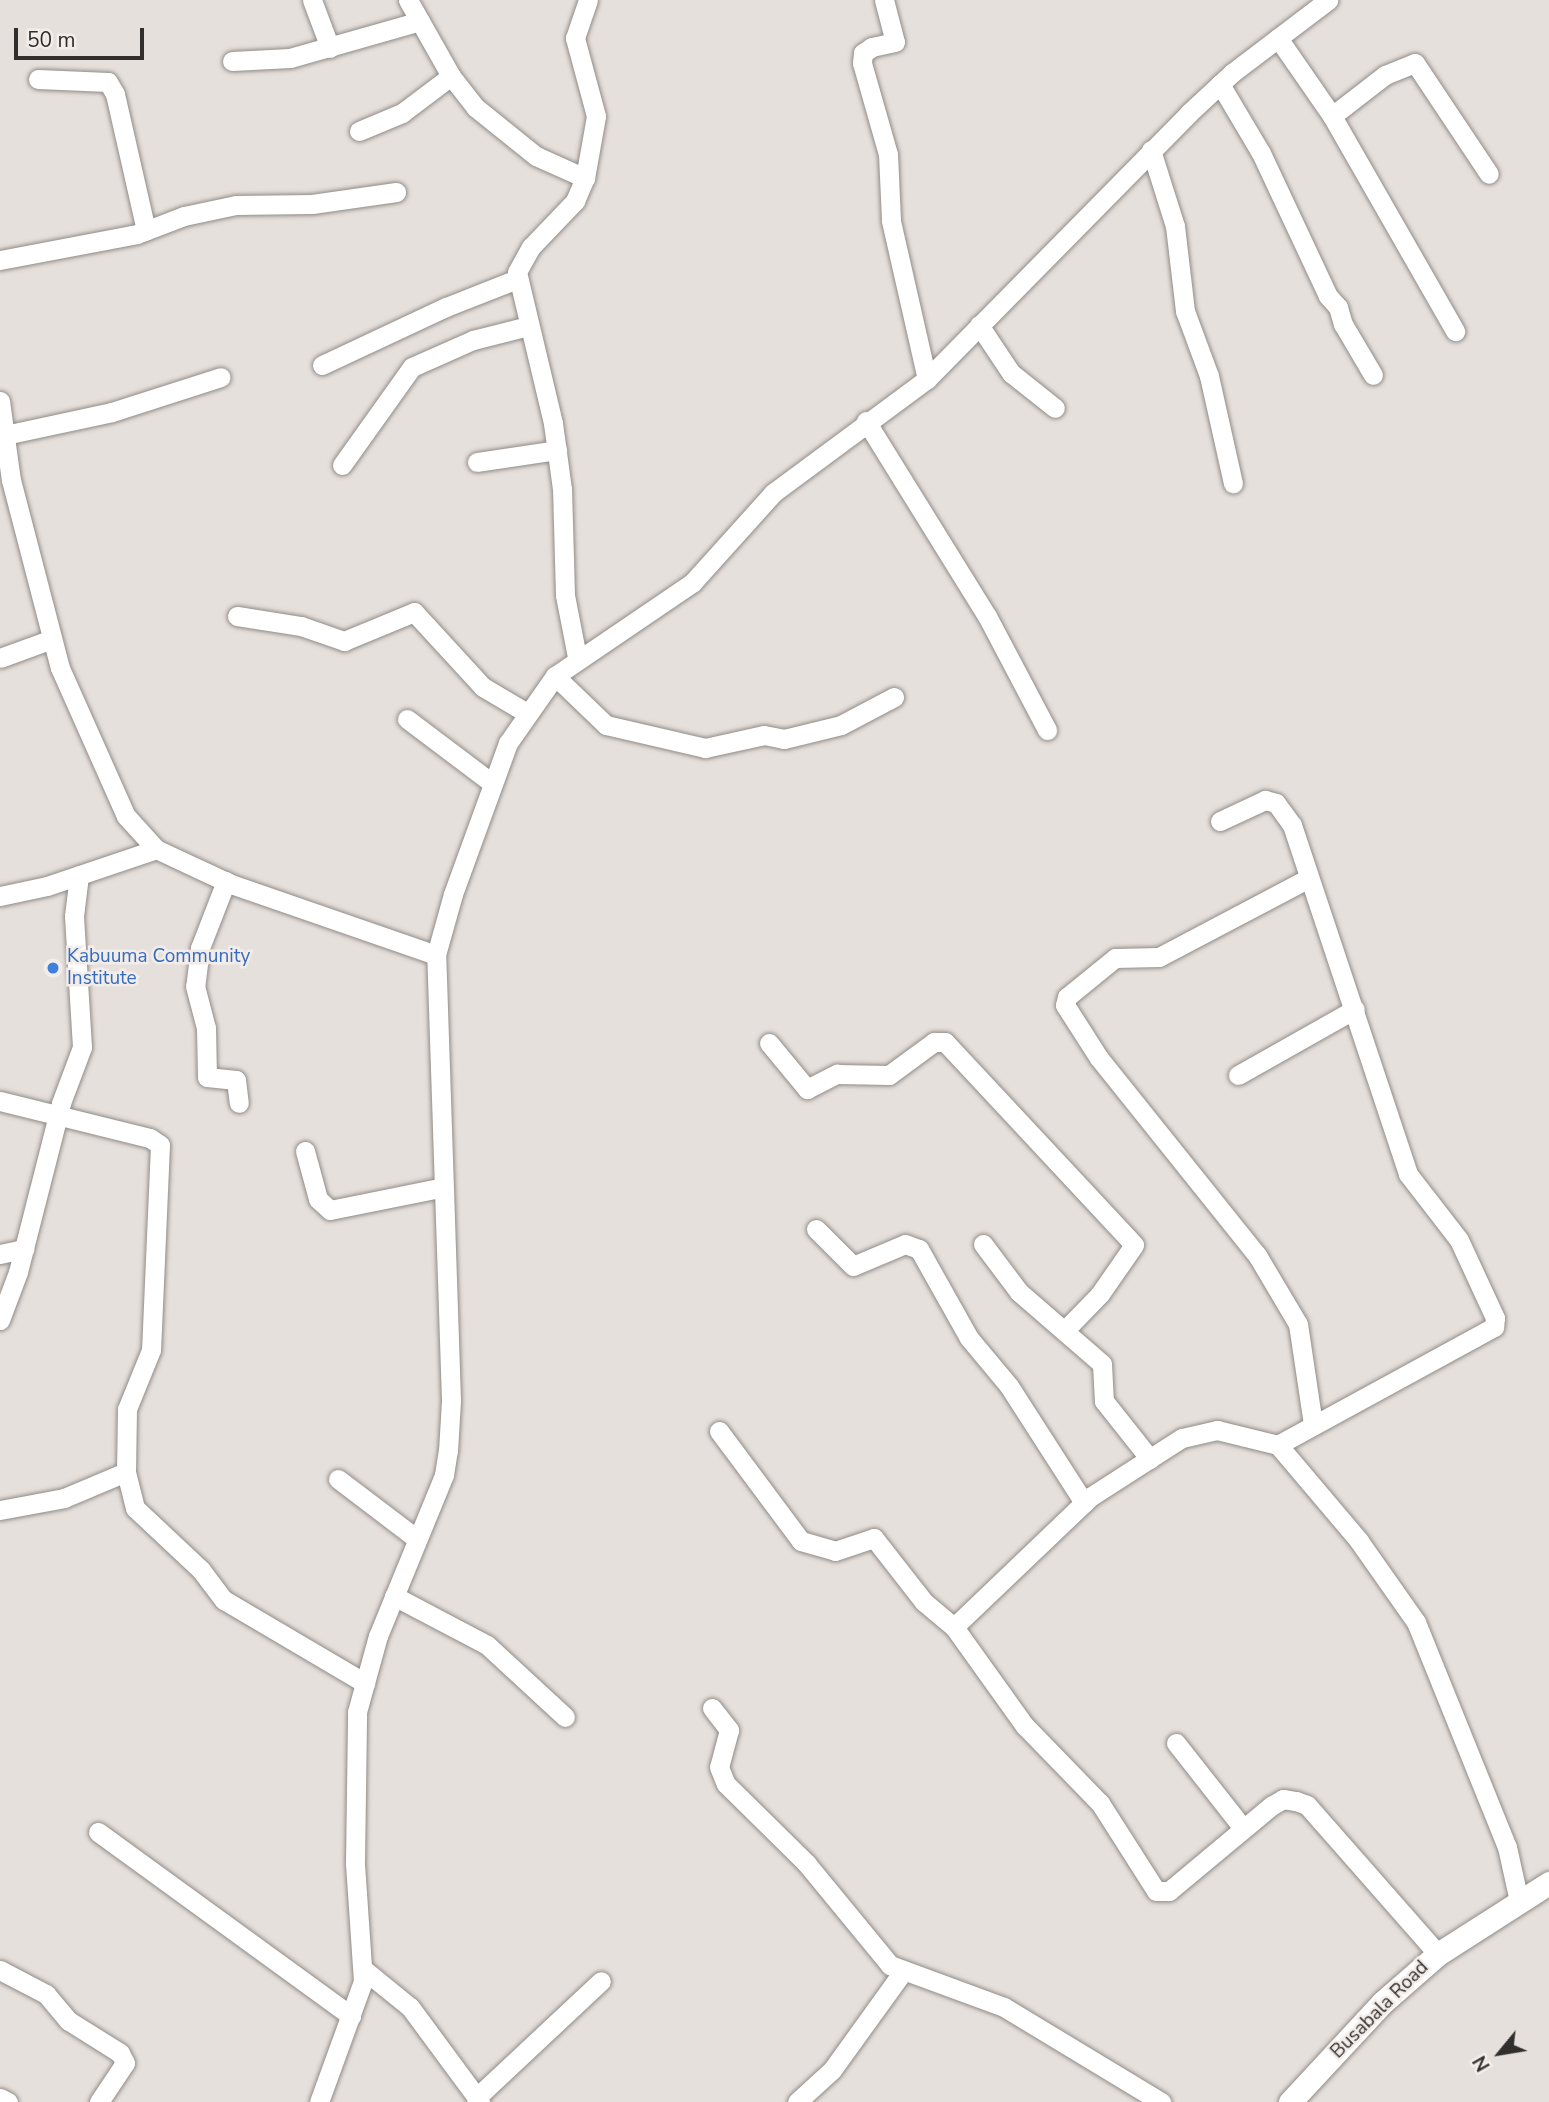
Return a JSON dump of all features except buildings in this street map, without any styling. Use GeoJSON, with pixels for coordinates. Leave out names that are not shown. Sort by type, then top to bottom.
{"type":"FeatureCollection","features":[{"type":"Feature","properties":{"kind":"street"},"geometry":{"type":"LineString","coordinates":[[312,0],[330,48]]}},
{"type":"Feature","properties":{"kind":"street"},"geometry":{"type":"LineString","coordinates":[[408,0],[451,76],[505,134],[536,156],[585,178]]}},
{"type":"Feature","properties":{"kind":"street"},"geometry":{"type":"LineString","coordinates":[[578,657],[565,594],[557,450],[517,279],[523,258],[575,201],[585,178],[596,116],[575,38],[588,0]]}},
{"type":"Feature","properties":{"kind":"street"},"geometry":{"type":"LineString","coordinates":[[884,0],[895,42],[872,47],[863,53],[862,63],[888,153],[891,221],[927,379]]}},
{"type":"Feature","properties":{"kind":"street"},"geometry":{"type":"LineString","coordinates":[[319,2102],[351,2016],[363,1969],[352,1766],[357,1712],[394,1596],[444,1475],[448,1451],[444,1187],[436,955],[492,783],[527,713],[555,676],[578,657],[692,583],[773,493],[866,421],[927,379],[1151,150],[1220,84],[1328,0]]}},
{"type":"Feature","properties":{"kind":"street"},"geometry":{"type":"LineString","coordinates":[[232,61],[290,58],[420,21]]}},
{"type":"Feature","properties":{"kind":"street"},"geometry":{"type":"LineString","coordinates":[[1278,38],[1332,116],[1455,331]]}},
{"type":"Feature","properties":{"kind":"street"},"geometry":{"type":"LineString","coordinates":[[1332,116],[1385,75],[1415,63],[1489,174]]}},
{"type":"Feature","properties":{"kind":"street"},"geometry":{"type":"LineString","coordinates":[[359,131],[402,113],[451,76]]}},
{"type":"Feature","properties":{"kind":"street"},"geometry":{"type":"LineString","coordinates":[[38,79],[108,82],[115,94],[146,231]]}},
{"type":"Feature","properties":{"kind":"street"},"geometry":{"type":"LineString","coordinates":[[1220,84],[1261,153],[1328,296],[1338,307],[1343,324],[1373,375]]}},
{"type":"Feature","properties":{"kind":"street"},"geometry":{"type":"LineString","coordinates":[[1151,150],[1175,226],[1185,311],[1209,376],[1233,483]]}},
{"type":"Feature","properties":{"kind":"street"},"geometry":{"type":"LineString","coordinates":[[0,260],[146,231],[236,205],[312,204],[396,192]]}},
{"type":"Feature","properties":{"kind":"street"},"geometry":{"type":"LineString","coordinates":[[322,365],[446,307],[517,279]]}},
{"type":"Feature","properties":{"kind":"street"},"geometry":{"type":"LineString","coordinates":[[979,325],[1011,373],[1055,408]]}},
{"type":"Feature","properties":{"kind":"street"},"geometry":{"type":"LineString","coordinates":[[342,465],[412,367],[473,340],[528,326]]}},
{"type":"Feature","properties":{"kind":"street"},"geometry":{"type":"LineString","coordinates":[[5,435],[111,412],[221,377]]}},
{"type":"Feature","properties":{"kind":"street"},"geometry":{"type":"LineString","coordinates":[[0,408],[11,481],[52,639],[74,702],[126,816],[156,849],[226,881],[436,955]]}},
{"type":"Feature","properties":{"kind":"street"},"geometry":{"type":"LineString","coordinates":[[866,421],[986,616],[1047,730]]}},
{"type":"Feature","properties":{"kind":"street"},"geometry":{"type":"LineString","coordinates":[[477,462],[557,450]]}},
{"type":"Feature","properties":{"kind":"street"},"geometry":{"type":"LineString","coordinates":[[237,616],[301,626],[344,641],[414,612],[484,687],[527,713]]}},
{"type":"Feature","properties":{"kind":"street"},"geometry":{"type":"LineString","coordinates":[[0,658],[52,639]]}},
{"type":"Feature","properties":{"kind":"street"},"geometry":{"type":"LineString","coordinates":[[555,676],[606,725],[705,748],[764,735],[784,739],[841,724],[894,697]]}},
{"type":"Feature","properties":{"kind":"street"},"geometry":{"type":"LineString","coordinates":[[407,719],[492,783]]}},
{"type":"Feature","properties":{"kind":"street"},"geometry":{"type":"LineString","coordinates":[[1220,821],[1258,801],[1276,803],[1299,843],[1307,879],[1316,891],[1408,1174],[1459,1240],[1495,1318],[1494,1327],[1278,1445]]}},
{"type":"Feature","properties":{"kind":"street"},"geometry":{"type":"LineString","coordinates":[[0,896],[79,875],[156,849]]}},
{"type":"Feature","properties":{"kind":"street"},"geometry":{"type":"LineString","coordinates":[[0,1320],[24,1248],[57,1119],[84,1031],[74,916],[79,875]]}},
{"type":"Feature","properties":{"kind":"street"},"geometry":{"type":"LineString","coordinates":[[1307,879],[1159,957],[1115,958],[1067,997],[1065,1005],[1098,1058],[1257,1255],[1298,1324],[1313,1424]]}},
{"type":"Feature","properties":{"kind":"street"},"geometry":{"type":"LineString","coordinates":[[226,881],[200,948],[195,986],[206,1028],[207,1077],[236,1080],[239,1103]]}},
{"type":"Feature","properties":{"kind":"street"},"geometry":{"type":"LineString","coordinates":[[1238,1075],[1354,1009]]}},
{"type":"Feature","properties":{"kind":"street"},"geometry":{"type":"LineString","coordinates":[[769,1043],[807,1089],[837,1074],[889,1075],[934,1042],[945,1042],[1125,1231],[1134,1245],[1100,1294],[1065,1330]]}},
{"type":"Feature","properties":{"kind":"street"},"geometry":{"type":"LineString","coordinates":[[0,1101],[57,1119],[150,1138],[160,1145],[153,1339],[127,1409],[126,1472],[139,1514],[201,1570],[224,1600],[365,1683]]}},
{"type":"Feature","properties":{"kind":"street"},"geometry":{"type":"LineString","coordinates":[[305,1151],[318,1199],[330,1210],[444,1187]]}},
{"type":"Feature","properties":{"kind":"street"},"geometry":{"type":"LineString","coordinates":[[816,1228],[853,1266],[905,1244],[919,1249],[969,1338],[1009,1386],[1084,1503]]}},
{"type":"Feature","properties":{"kind":"street"},"geometry":{"type":"LineString","coordinates":[[983,1244],[1018,1292],[1102,1364],[1104,1401],[1150,1459]]}},
{"type":"Feature","properties":{"kind":"street"},"geometry":{"type":"LineString","coordinates":[[0,1254],[24,1248]]}},
{"type":"Feature","properties":{"kind":"street"},"geometry":{"type":"LineString","coordinates":[[954,1628],[1084,1503],[1182,1437],[1204,1430],[1278,1445],[1359,1541],[1416,1622],[1507,1847],[1519,1901]]}},
{"type":"Feature","properties":{"kind":"street"},"geometry":{"type":"LineString","coordinates":[[719,1431],[801,1541],[835,1551],[872,1537],[924,1602],[954,1628],[1025,1726],[1100,1803],[1156,1891],[1169,1891],[1243,1828],[1283,1799],[1307,1805],[1438,1954]]}},
{"type":"Feature","properties":{"kind":"street"},"geometry":{"type":"LineString","coordinates":[[0,1510],[64,1498],[126,1472]]}},
{"type":"Feature","properties":{"kind":"street"},"geometry":{"type":"LineString","coordinates":[[338,1479],[417,1539]]}},
{"type":"Feature","properties":{"kind":"street"},"geometry":{"type":"LineString","coordinates":[[394,1596],[487,1645],[565,1717]]}},
{"type":"Feature","properties":{"kind":"street"},"geometry":{"type":"LineString","coordinates":[[712,1708],[729,1730],[719,1767],[726,1784],[807,1864],[890,1965],[902,1973],[995,2003],[1161,2102]]}},
{"type":"Feature","properties":{"kind":"street"},"geometry":{"type":"LineString","coordinates":[[1175,1743],[1243,1828]]}},
{"type":"Feature","properties":{"kind":"street"},"geometry":{"type":"LineString","coordinates":[[98,1832],[351,2016]]}},
{"type":"Feature","properties":{"kind":"street","name":"Busabala Road"},"geometry":{"type":"LineString","coordinates":[[1290,2102],[1383,2002],[1438,1954],[1549,1883]]}},
{"type":"Feature","properties":{"kind":"street"},"geometry":{"type":"LineString","coordinates":[[363,1969],[411,2007],[478,2100],[601,1981]]}},
{"type":"Feature","properties":{"kind":"street"},"geometry":{"type":"LineString","coordinates":[[0,1970],[46,1994],[69,2021],[120,2053],[125,2063],[99,2102]]}},
{"type":"Feature","properties":{"kind":"street"},"geometry":{"type":"LineString","coordinates":[[797,2102],[832,2070],[902,1973]]}},
{"type":"Feature","properties":{"kind":"street"},"geometry":{"type":"LineString","coordinates":[[0,2098],[8,2102]]}},
{"type":"Feature","properties":{"kind":"place","name":"Kabuuma Community Institute"},"geometry":{"type":"Point","coordinates":[53,968]}}]}
